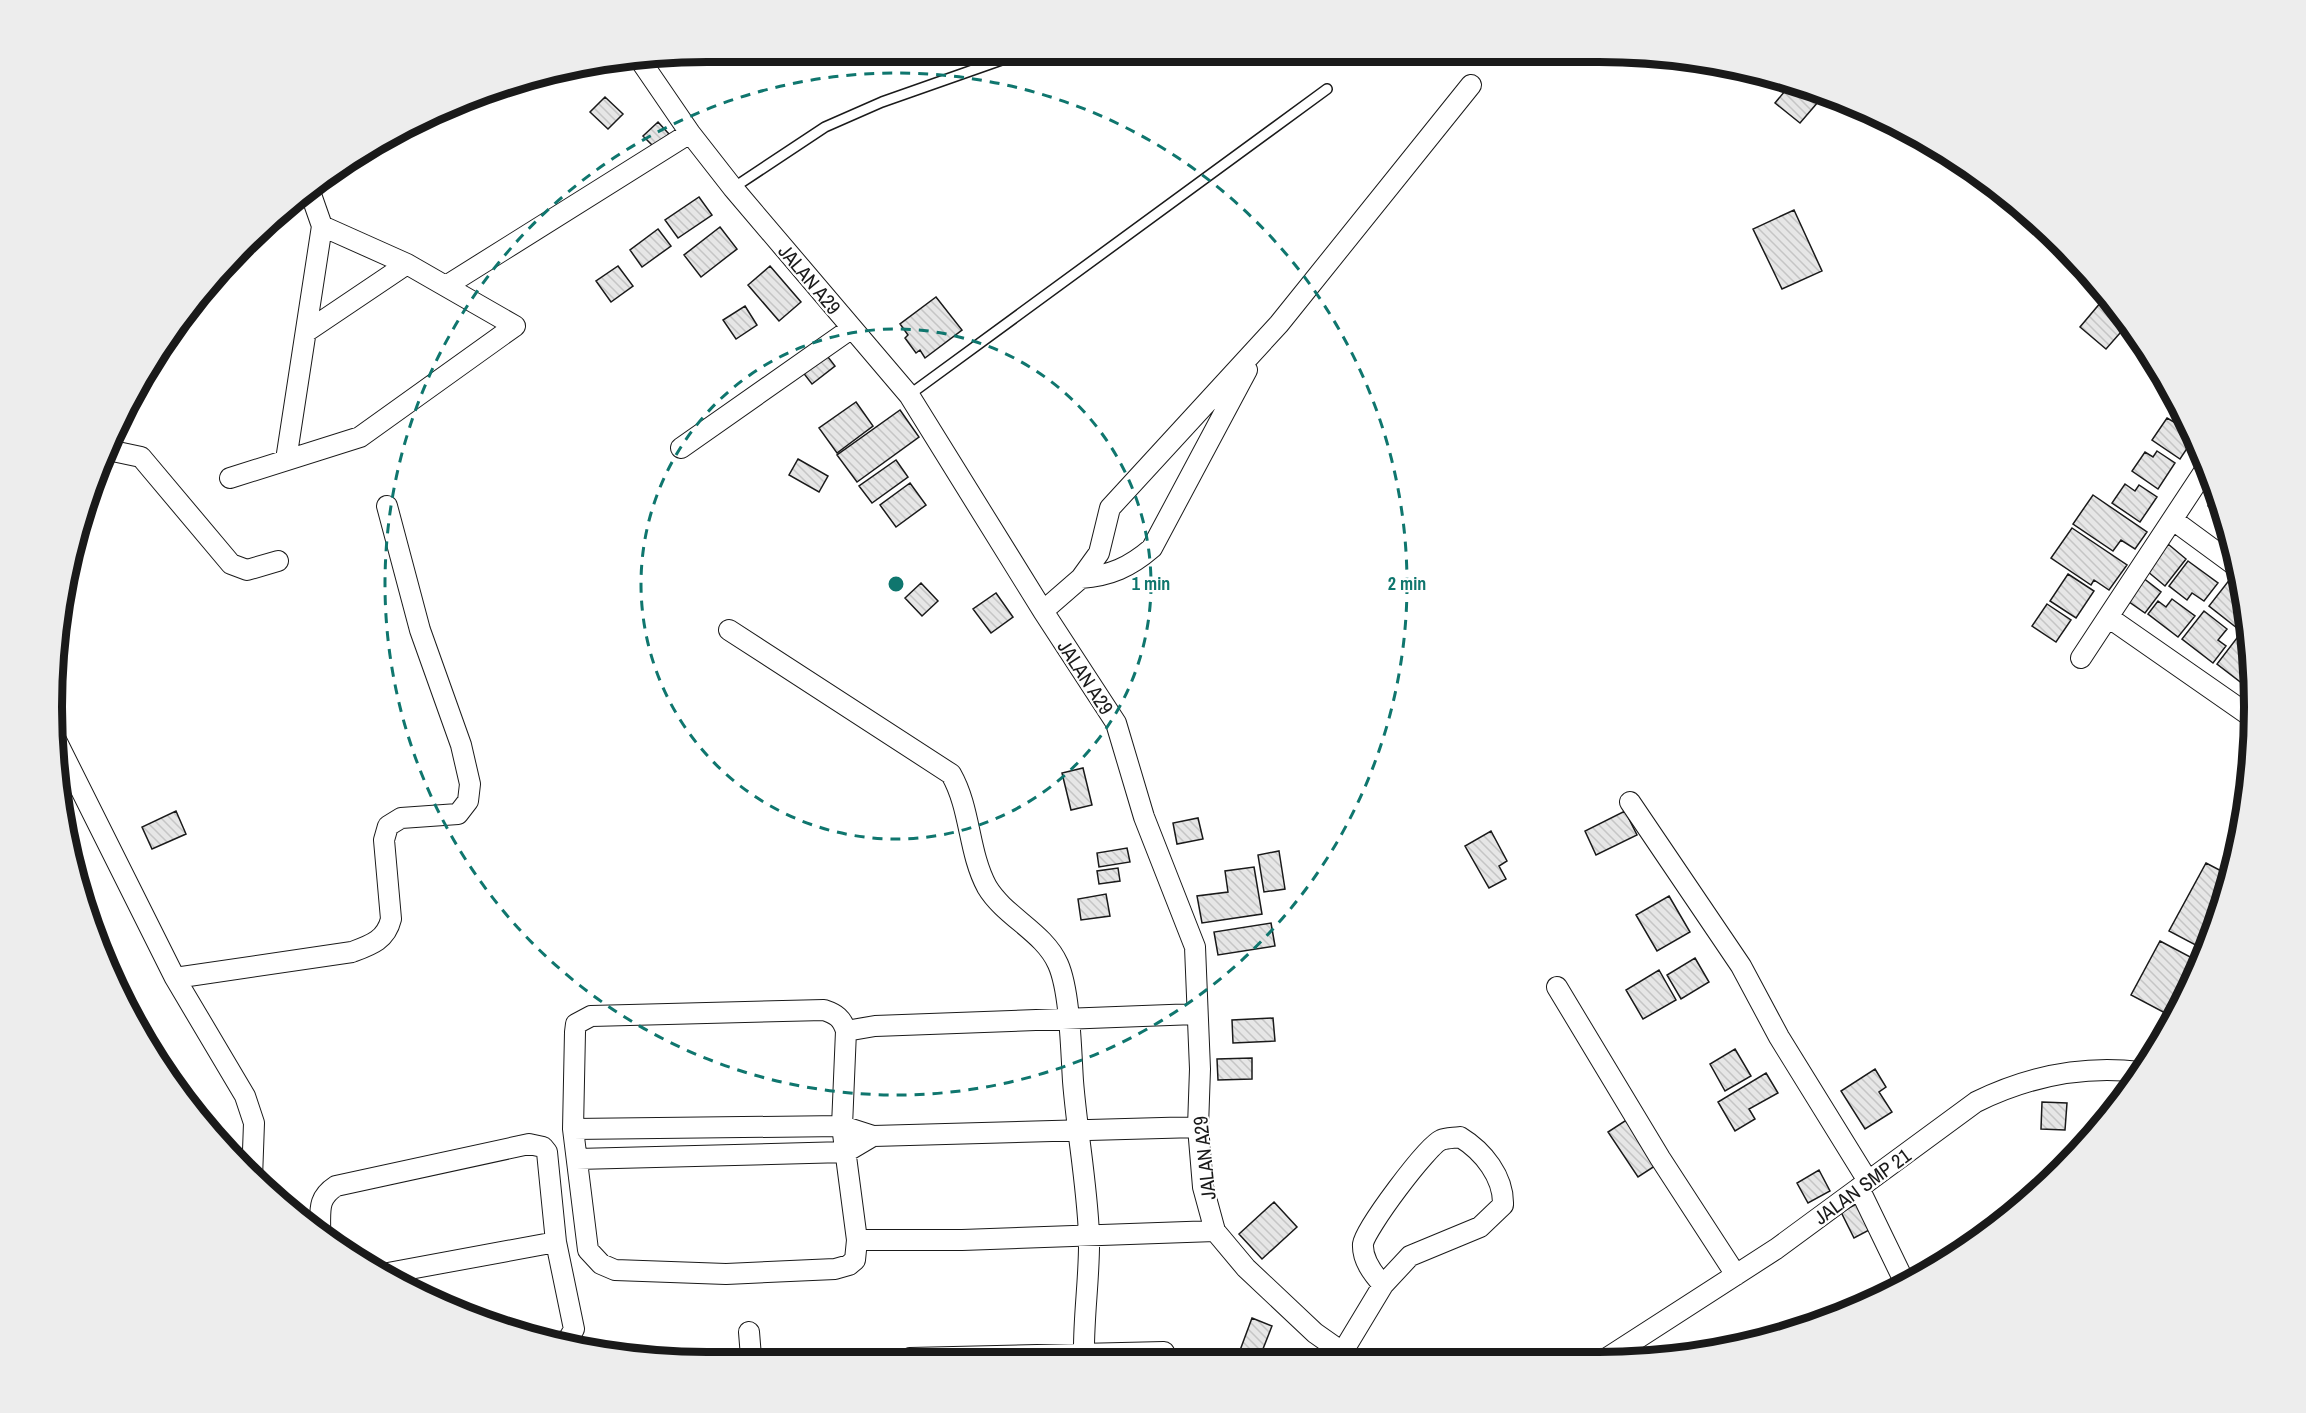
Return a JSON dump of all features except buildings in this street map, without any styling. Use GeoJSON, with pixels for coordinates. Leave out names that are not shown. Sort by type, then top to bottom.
{"type":"FeatureCollection","features":[{"type":"Feature","properties":{"kind":"street","name":"JALAN A29"},"geometry":{"type":"LineString","coordinates":[[643,65],[690,133],[733,188],[909,395],[1043,611],[1116,723],[1144,817],[1195,947],[1200,1069],[1198,1127],[1203,1187],[1215,1231],[1246,1268],[1315,1333],[1341,1352]]}},
{"type":"Feature","properties":{"kind":"street"},"geometry":{"type":"LineString","coordinates":[[1043,611],[1081,578],[1099,553],[1110,508],[1259,346],[1471,85]]}},
{"type":"Feature","properties":{"kind":"street"},"geometry":{"type":"LineString","coordinates":[[446,286],[690,133]]}},
{"type":"Feature","properties":{"kind":"street"},"geometry":{"type":"LineString","coordinates":[[286,460],[322,226],[312,197]]}},
{"type":"Feature","properties":{"kind":"street"},"geometry":{"type":"LineString","coordinates":[[230,478],[360,437],[515,326],[407,264],[322,226]]}},
{"type":"Feature","properties":{"kind":"street"},"geometry":{"type":"LineString","coordinates":[[306,332],[407,264]]}},
{"type":"Feature","properties":{"kind":"street"},"geometry":{"type":"LineString","coordinates":[[681,448],[852,328]]}},
{"type":"Feature","properties":{"kind":"street"},"geometry":{"type":"LineString","coordinates":[[1081,578],[1097,577],[1133,564],[1152,548],[1259,346]]}},
{"type":"Feature","properties":{"kind":"street"},"geometry":{"type":"LineString","coordinates":[[115,451],[141,457],[231,564],[247,570],[278,561]]}},
{"type":"Feature","properties":{"kind":"street"},"geometry":{"type":"LineString","coordinates":[[2081,658],[2201,476]]}},
{"type":"Feature","properties":{"kind":"street"},"geometry":{"type":"LineString","coordinates":[[175,978],[352,952],[375,943],[388,931],[392,919],[384,840],[388,826],[401,818],[458,814],[468,801],[470,784],[461,745],[420,630],[387,506]]}},
{"type":"Feature","properties":{"kind":"street"},"geometry":{"type":"LineString","coordinates":[[2173,520],[2227,560]]}},
{"type":"Feature","properties":{"kind":"street"},"geometry":{"type":"LineString","coordinates":[[2108,617],[2244,712]]}},
{"type":"Feature","properties":{"kind":"street"},"geometry":{"type":"LineString","coordinates":[[729,630],[951,774],[958,787],[978,862],[987,886],[1000,904],[1050,951],[1059,964],[1069,1020],[1077,1128],[1089,1235],[1084,1352]]}},
{"type":"Feature","properties":{"kind":"street"},"geometry":{"type":"LineString","coordinates":[[64,755],[175,978],[245,1096],[254,1123],[252,1165]]}},
{"type":"Feature","properties":{"kind":"street"},"geometry":{"type":"LineString","coordinates":[[1630,802],[1740,966],[1863,1184],[1902,1276]]}},
{"type":"Feature","properties":{"kind":"street"},"geometry":{"type":"LineString","coordinates":[[1557,987],[1660,1158],[1736,1275]]}},
{"type":"Feature","properties":{"kind":"street"},"geometry":{"type":"LineString","coordinates":[[824,1010],[835,1014],[843,1021],[846,1031],[842,1126],[857,1240],[855,1260],[836,1269],[726,1274],[615,1270],[601,1264],[588,1250],[573,1129],[576,1024],[591,1016],[824,1010]]}},
{"type":"Feature","properties":{"kind":"street"},"geometry":{"type":"LineString","coordinates":[[846,1031],[875,1026],[1196,1014]]}},
{"type":"Feature","properties":{"kind":"street","name":"JALAN SMP 21"},"geometry":{"type":"LineString","coordinates":[[1618,1351],[1736,1275],[1976,1102],[2025,1081],[2084,1070],[2131,1072]]}},
{"type":"Feature","properties":{"kind":"street"},"geometry":{"type":"LineString","coordinates":[[573,1129],[842,1126],[873,1136],[1077,1128],[1198,1127]]}},
{"type":"Feature","properties":{"kind":"street"},"geometry":{"type":"LineString","coordinates":[[577,1159],[846,1152],[873,1136]]}},
{"type":"Feature","properties":{"kind":"street"},"geometry":{"type":"LineString","coordinates":[[1349,1352],[1383,1285],[1410,1256],[1480,1227],[1503,1205],[1504,1192],[1495,1172],[1473,1145],[1460,1137],[1440,1140],[1392,1195],[1365,1234],[1363,1247],[1370,1270],[1383,1285]]}},
{"type":"Feature","properties":{"kind":"street"},"geometry":{"type":"LineString","coordinates":[[320,1223],[321,1200],[324,1194],[336,1186],[537,1144],[547,1152],[556,1242],[574,1329],[570,1337]]}},
{"type":"Feature","properties":{"kind":"street"},"geometry":{"type":"LineString","coordinates":[[857,1240],[962,1240],[1215,1231]]}},
{"type":"Feature","properties":{"kind":"street"},"geometry":{"type":"LineString","coordinates":[[396,1272],[556,1242]]}},
{"type":"Feature","properties":{"kind":"street"},"geometry":{"type":"LineString","coordinates":[[749,1332],[751,1352]]}},
{"type":"Feature","properties":{"kind":"lane"},"geometry":{"type":"LineString","coordinates":[[733,188],[825,127],[882,102],[996,62]]}},
{"type":"Feature","properties":{"kind":"lane"},"geometry":{"type":"LineString","coordinates":[[909,395],[1327,89]]}}]}
